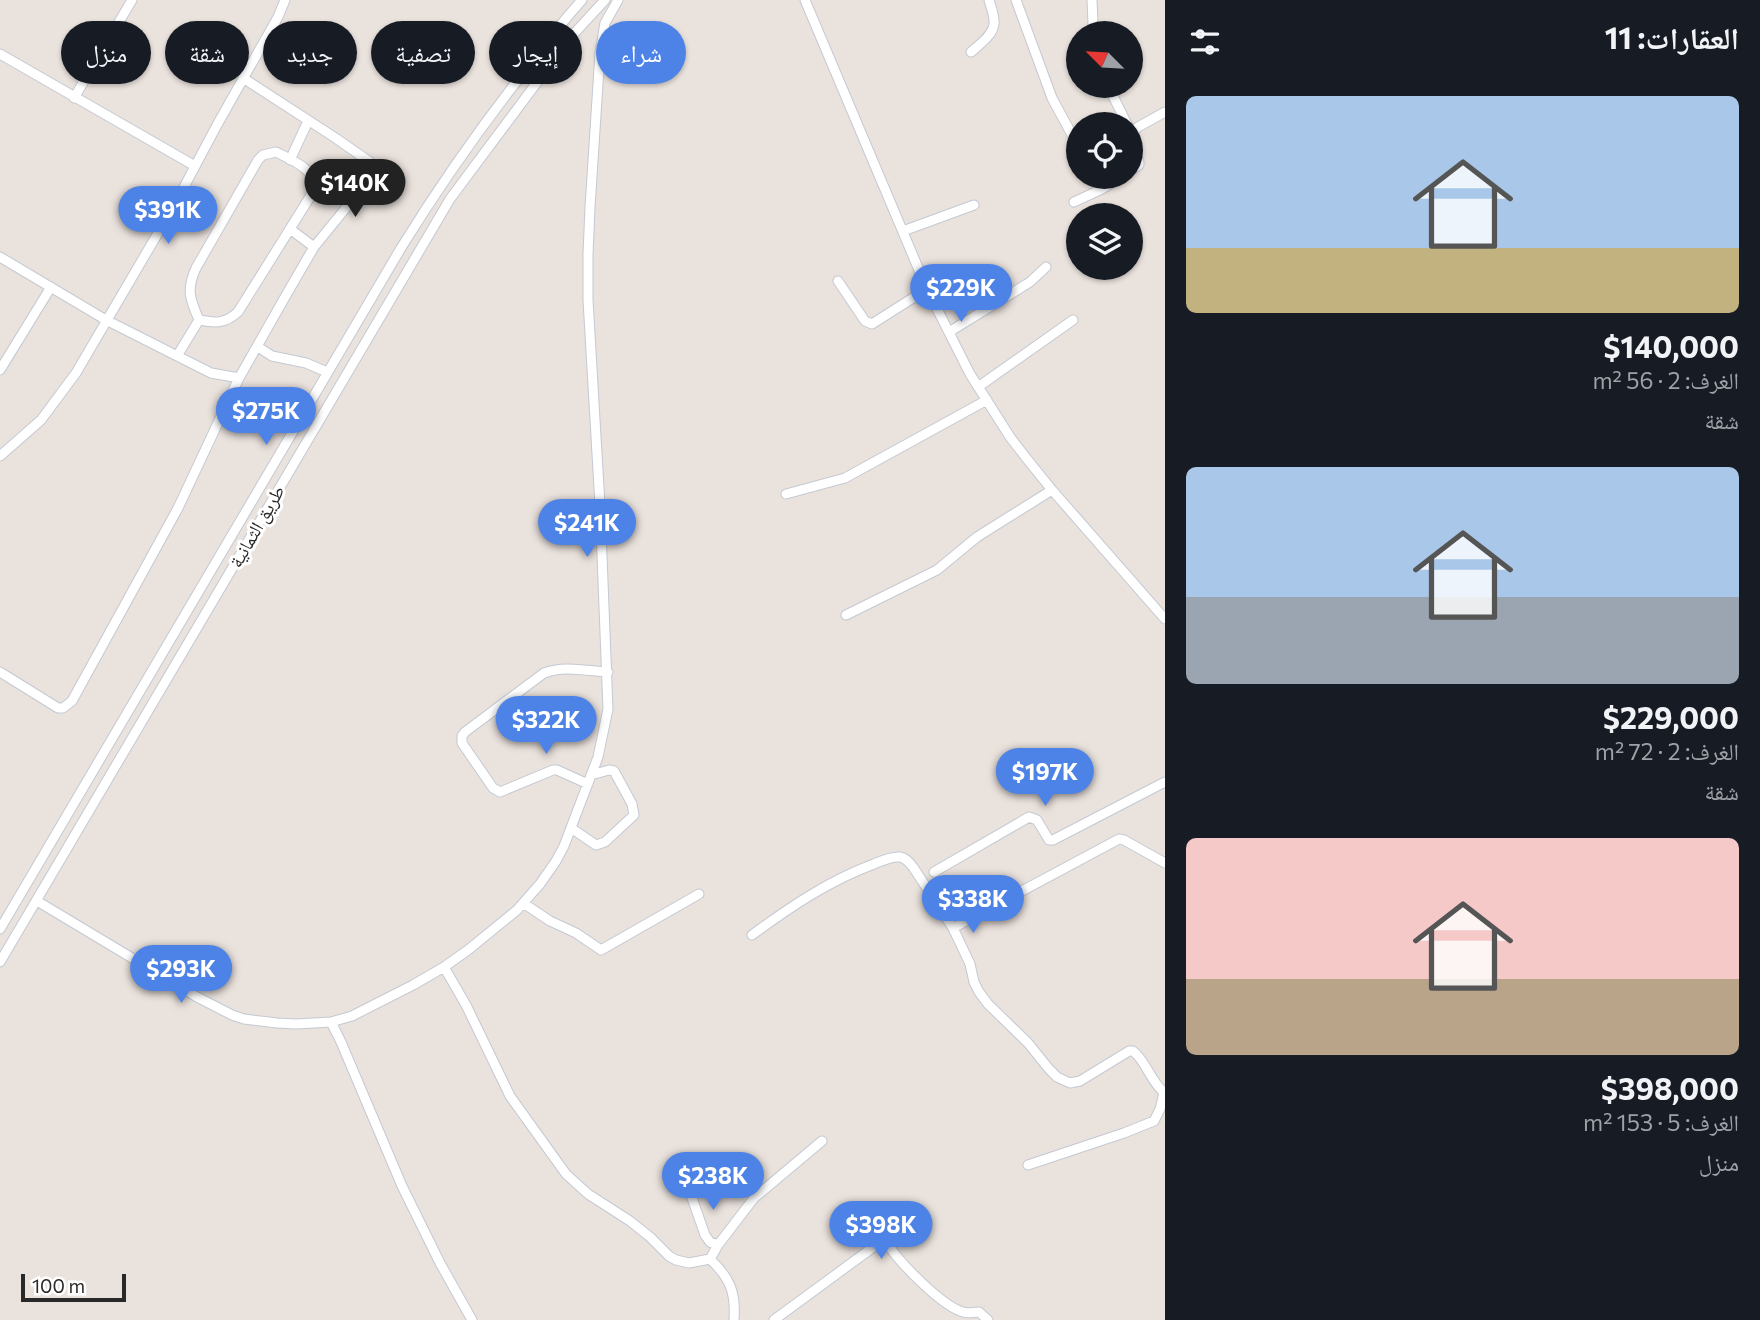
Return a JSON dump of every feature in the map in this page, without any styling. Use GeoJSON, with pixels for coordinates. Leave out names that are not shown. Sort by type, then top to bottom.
{"type":"FeatureCollection","features":[{"type":"Feature","properties":{"kind":"street"},"geometry":{"type":"LineString","coordinates":[[74,98],[132,0]]}},
{"type":"Feature","properties":{"kind":"street"},"geometry":{"type":"LineString","coordinates":[[249,68],[285,0]]}},
{"type":"Feature","properties":{"kind":"street"},"geometry":{"type":"LineString","coordinates":[[0,929],[401,248],[494,111],[582,0]]}},
{"type":"Feature","properties":{"kind":"street","name":"طريق الثمانية"},"geometry":{"type":"LineString","coordinates":[[0,962],[450,199],[570,38],[605,0]]}},
{"type":"Feature","properties":{"kind":"street"},"geometry":{"type":"LineString","coordinates":[[37,901],[197,997],[232,1015],[277,1023],[331,1022],[352,1016],[444,967],[489,934],[523,903],[556,861],[598,757],[607,717],[608,672],[588,300],[588,254],[600,53],[606,23],[618,0]]}},
{"type":"Feature","properties":{"kind":"street"},"geometry":{"type":"LineString","coordinates":[[805,0],[927,289],[978,387],[1010,437],[1052,490],[1165,619]]}},
{"type":"Feature","properties":{"kind":"street"},"geometry":{"type":"LineString","coordinates":[[971,52],[993,29],[995,23],[989,0]]}},
{"type":"Feature","properties":{"kind":"street"},"geometry":{"type":"LineString","coordinates":[[1016,0],[1052,98],[1066,124]]}},
{"type":"Feature","properties":{"kind":"street"},"geometry":{"type":"LineString","coordinates":[[1092,0],[1093,21]]}},
{"type":"Feature","properties":{"kind":"street"},"geometry":{"type":"LineString","coordinates":[[0,54],[195,166]]}},
{"type":"Feature","properties":{"kind":"street"},"geometry":{"type":"LineString","coordinates":[[0,672],[58,708],[68,705],[178,508],[239,378],[314,247],[375,169],[370,162],[249,82]]}},
{"type":"Feature","properties":{"kind":"street"},"geometry":{"type":"LineString","coordinates":[[0,456],[41,419],[76,373],[149,249],[240,84]]}},
{"type":"Feature","properties":{"kind":"street"},"geometry":{"type":"LineString","coordinates":[[1143,124],[1165,112]]}},
{"type":"Feature","properties":{"kind":"street"},"geometry":{"type":"LineString","coordinates":[[290,160],[308,121]]}},
{"type":"Feature","properties":{"kind":"street"},"geometry":{"type":"LineString","coordinates":[[276,152],[309,171],[315,185],[313,192],[238,312],[224,322],[199,320],[192,305],[189,287],[191,278],[258,160],[262,155],[276,152]]}},
{"type":"Feature","properties":{"kind":"street"},"geometry":{"type":"LineString","coordinates":[[1074,202],[1102,189]]}},
{"type":"Feature","properties":{"kind":"street"},"geometry":{"type":"LineString","coordinates":[[903,231],[974,205]]}},
{"type":"Feature","properties":{"kind":"street"},"geometry":{"type":"LineString","coordinates":[[289,229],[314,247]]}},
{"type":"Feature","properties":{"kind":"street"},"geometry":{"type":"LineString","coordinates":[[0,257],[106,320],[177,356],[215,375],[239,378]]}},
{"type":"Feature","properties":{"kind":"street"},"geometry":{"type":"LineString","coordinates":[[949,332],[1030,282],[1046,267]]}},
{"type":"Feature","properties":{"kind":"street"},"geometry":{"type":"LineString","coordinates":[[838,281],[865,321],[872,324],[927,289]]}},
{"type":"Feature","properties":{"kind":"street"},"geometry":{"type":"LineString","coordinates":[[0,370],[51,287]]}},
{"type":"Feature","properties":{"kind":"street"},"geometry":{"type":"LineString","coordinates":[[177,356],[199,320]]}},
{"type":"Feature","properties":{"kind":"street"},"geometry":{"type":"LineString","coordinates":[[978,387],[1073,320]]}},
{"type":"Feature","properties":{"kind":"street"},"geometry":{"type":"LineString","coordinates":[[258,346],[272,356],[306,363],[327,372]]}},
{"type":"Feature","properties":{"kind":"street"},"geometry":{"type":"LineString","coordinates":[[786,494],[845,478],[987,400]]}},
{"type":"Feature","properties":{"kind":"street"},"geometry":{"type":"LineString","coordinates":[[846,615],[937,570],[977,537],[1052,490]]}},
{"type":"Feature","properties":{"kind":"street"},"geometry":{"type":"LineString","coordinates":[[571,828],[596,845],[601,845],[634,815],[632,804],[614,771],[609,770],[590,779],[553,769],[500,792],[493,789],[461,739],[465,732],[544,673],[567,668],[608,672]]}},
{"type":"Feature","properties":{"kind":"street"},"geometry":{"type":"LineString","coordinates":[[933,872],[1029,817],[1037,820],[1049,839],[1054,840],[1165,782]]}},
{"type":"Feature","properties":{"kind":"street"},"geometry":{"type":"LineString","coordinates":[[953,928],[1119,839],[1165,863]]}},
{"type":"Feature","properties":{"kind":"street"},"geometry":{"type":"LineString","coordinates":[[752,935],[824,887],[869,865],[896,857],[905,859],[953,928],[970,964],[979,992],[1057,1077],[1070,1083],[1080,1081],[1133,1051],[1164,1093],[1154,1121],[1028,1165]]}},
{"type":"Feature","properties":{"kind":"street"},"geometry":{"type":"LineString","coordinates":[[523,903],[601,950],[699,894]]}},
{"type":"Feature","properties":{"kind":"street"},"geometry":{"type":"LineString","coordinates":[[444,967],[466,1005],[510,1096],[566,1174],[588,1194],[640,1229],[676,1260],[696,1263],[710,1259],[754,1198],[822,1141]]}},
{"type":"Feature","properties":{"kind":"street"},"geometry":{"type":"LineString","coordinates":[[331,1022],[402,1186],[472,1320]]}},
{"type":"Feature","properties":{"kind":"street"},"geometry":{"type":"LineString","coordinates":[[691,1195],[705,1235],[710,1242],[718,1245]]}},
{"type":"Feature","properties":{"kind":"street"},"geometry":{"type":"LineString","coordinates":[[774,1320],[880,1244],[889,1246],[908,1270],[946,1302],[964,1313],[979,1312],[988,1320]]}},
{"type":"Feature","properties":{"kind":"street"},"geometry":{"type":"LineString","coordinates":[[710,1259],[719,1267],[731,1286],[734,1320]]}}]}
